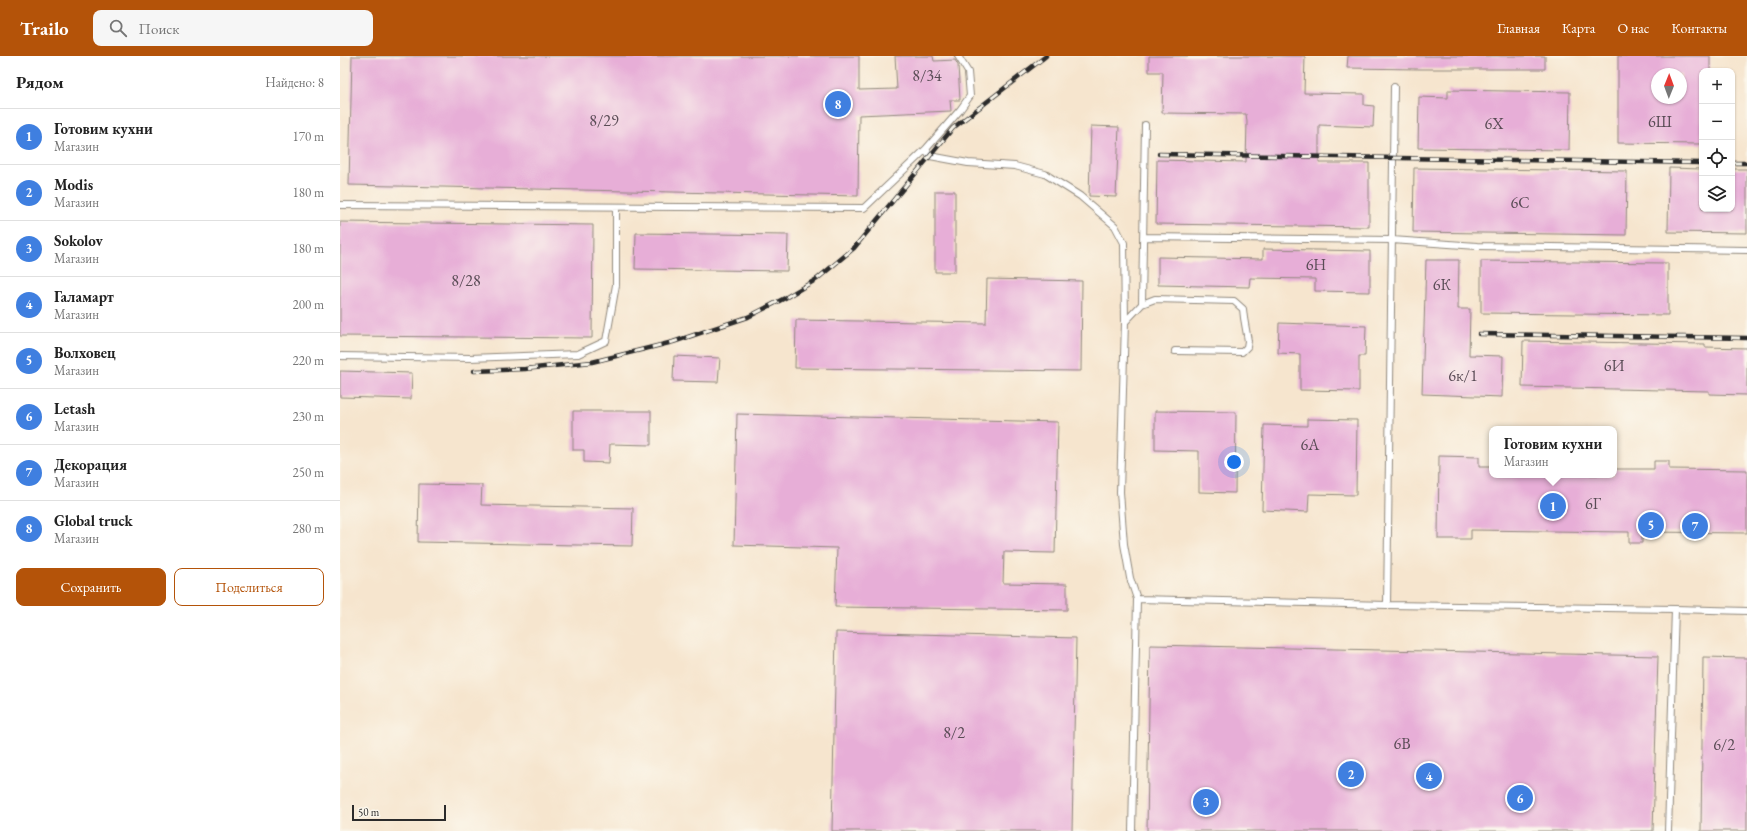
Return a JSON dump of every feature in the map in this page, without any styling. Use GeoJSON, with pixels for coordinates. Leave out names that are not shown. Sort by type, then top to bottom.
{"type":"FeatureCollection","features":[{"type":"Feature","properties":{"kind":"lane"},"geometry":{"type":"LineString","coordinates":[[340,205],[864,208],[926,149],[960,110],[970,96],[968,72],[958,56]]}},
{"type":"Feature","properties":{"kind":"lane"},"geometry":{"type":"LineString","coordinates":[[1387,606],[1394,87]]}},
{"type":"Feature","properties":{"kind":"lane"},"geometry":{"type":"LineString","coordinates":[[1142,304],[1145,125]]}},
{"type":"Feature","properties":{"kind":"lane"},"geometry":{"type":"LineString","coordinates":[[926,149],[930,156],[968,163],[1015,166],[1045,174],[1080,196],[1115,226],[1124,243],[1125,322],[1120,492],[1124,544],[1130,578],[1137,599],[1132,831]]}},
{"type":"Feature","properties":{"kind":"lane"},"geometry":{"type":"LineString","coordinates":[[340,356],[470,358],[578,354],[606,341],[616,285],[616,207]]}},
{"type":"Feature","properties":{"kind":"lane"},"geometry":{"type":"LineString","coordinates":[[1143,237],[1392,240],[1477,246],[1747,250]]}},
{"type":"Feature","properties":{"kind":"lane"},"geometry":{"type":"LineString","coordinates":[[1125,322],[1142,304],[1155,299],[1234,301],[1243,309],[1248,340],[1247,347],[1242,352],[1175,352]]}},
{"type":"Feature","properties":{"kind":"lane"},"geometry":{"type":"LineString","coordinates":[[1137,599],[1387,606],[1747,611]]}},
{"type":"Feature","properties":{"kind":"lane"},"geometry":{"type":"LineString","coordinates":[[1668,831],[1675,610]]}},
{"type":"Feature","properties":{"kind":"building"},"geometry":{"type":"Polygon","coordinates":[[[352,56],[859,56],[859,90],[897,89],[895,56],[933,56],[934,61],[955,60],[958,65],[960,100],[950,100],[951,111],[859,115],[858,196],[349,185],[352,56]]]}},
{"type":"Feature","properties":{"kind":"building"},"geometry":{"type":"Polygon","coordinates":[[[1149,56],[1305,56],[1304,93],[1364,94],[1364,105],[1374,106],[1373,127],[1319,125],[1319,163],[1369,163],[1369,227],[1156,224],[1157,160],[1246,162],[1247,122],[1246,114],[1162,113],[1163,72],[1149,72],[1149,56]]]}},
{"type":"Feature","properties":{"kind":"building"},"geometry":{"type":"Polygon","coordinates":[[[1348,56],[1545,56],[1545,69],[1347,68],[1348,56]]]}},
{"type":"Feature","properties":{"kind":"building"},"geometry":{"type":"Polygon","coordinates":[[[1618,56],[1710,56],[1710,68],[1699,68],[1699,144],[1618,143],[1618,56]]]}},
{"type":"Feature","properties":{"kind":"building"},"geometry":{"type":"Polygon","coordinates":[[[1448,90],[1570,92],[1569,150],[1418,148],[1419,97],[1448,98],[1448,90]]]}},
{"type":"Feature","properties":{"kind":"building"},"geometry":{"type":"Polygon","coordinates":[[[1091,126],[1119,127],[1116,197],[1089,196],[1091,126]]]}},
{"type":"Feature","properties":{"kind":"building"},"geometry":{"type":"Polygon","coordinates":[[[1414,168],[1627,171],[1626,235],[1413,232],[1414,168]]]}},
{"type":"Feature","properties":{"kind":"building"},"geometry":{"type":"Polygon","coordinates":[[[1669,168],[1699,169],[1699,212],[1735,212],[1735,169],[1747,169],[1747,233],[1668,232],[1669,168]]]}},
{"type":"Feature","properties":{"kind":"building"},"geometry":{"type":"Polygon","coordinates":[[[935,191],[955,191],[955,272],[935,272],[935,191]]]}},
{"type":"Feature","properties":{"kind":"building"},"geometry":{"type":"Polygon","coordinates":[[[340,222],[593,225],[592,338],[340,336],[340,222]]]}},
{"type":"Feature","properties":{"kind":"building"},"geometry":{"type":"Polygon","coordinates":[[[636,233],[788,235],[787,271],[635,269],[636,233]]]}},
{"type":"Feature","properties":{"kind":"building"},"geometry":{"type":"Polygon","coordinates":[[[1263,249],[1370,251],[1370,292],[1315,291],[1315,279],[1250,278],[1249,287],[1158,285],[1158,257],[1263,259],[1263,249]]]}},
{"type":"Feature","properties":{"kind":"building"},"geometry":{"type":"Polygon","coordinates":[[[1426,260],[1459,260],[1458,309],[1470,309],[1469,355],[1503,356],[1502,397],[1422,394],[1426,260]]]}},
{"type":"Feature","properties":{"kind":"building"},"geometry":{"type":"Polygon","coordinates":[[[1481,261],[1668,263],[1668,315],[1481,313],[1481,261]]]}},
{"type":"Feature","properties":{"kind":"building"},"geometry":{"type":"Polygon","coordinates":[[[987,279],[1082,281],[1081,371],[795,368],[796,320],[986,323],[987,279]]]}},
{"type":"Feature","properties":{"kind":"building"},"geometry":{"type":"Polygon","coordinates":[[[1279,323],[1366,326],[1365,356],[1359,356],[1359,391],[1300,390],[1300,354],[1278,353],[1279,323]]]}},
{"type":"Feature","properties":{"kind":"building"},"geometry":{"type":"Polygon","coordinates":[[[1523,341],[1705,344],[1705,347],[1747,348],[1747,395],[1709,394],[1709,391],[1522,387],[1523,341]]]}},
{"type":"Feature","properties":{"kind":"building"},"geometry":{"type":"Polygon","coordinates":[[[674,356],[720,358],[718,382],[673,381],[674,356]]]}},
{"type":"Feature","properties":{"kind":"building"},"geometry":{"type":"Polygon","coordinates":[[[340,371],[412,373],[411,399],[340,397],[340,371]]]}},
{"type":"Feature","properties":{"kind":"building"},"geometry":{"type":"Polygon","coordinates":[[[573,411],[651,411],[651,445],[610,444],[609,463],[584,462],[584,450],[573,450],[573,411]]]}},
{"type":"Feature","properties":{"kind":"building"},"geometry":{"type":"Polygon","coordinates":[[[1155,411],[1236,412],[1235,493],[1199,492],[1199,451],[1155,450],[1155,411]]]}},
{"type":"Feature","properties":{"kind":"building"},"geometry":{"type":"Polygon","coordinates":[[[737,414],[1058,422],[1055,553],[1004,552],[1003,583],[1067,584],[1067,610],[835,607],[837,548],[734,545],[737,414]]]}},
{"type":"Feature","properties":{"kind":"building"},"geometry":{"type":"Polygon","coordinates":[[[1307,419],[1357,420],[1356,495],[1309,494],[1308,512],[1262,510],[1264,425],[1307,426],[1307,419]]]}},
{"type":"Feature","properties":{"kind":"building"},"geometry":{"type":"Polygon","coordinates":[[[1439,456],[1479,457],[1479,467],[1489,467],[1489,478],[1617,478],[1617,469],[1654,469],[1654,461],[1669,461],[1669,469],[1747,470],[1747,533],[1642,532],[1642,543],[1629,543],[1629,532],[1471,530],[1471,539],[1438,539],[1439,456]]]}},
{"type":"Feature","properties":{"kind":"building"},"geometry":{"type":"Polygon","coordinates":[[[419,484],[482,485],[481,505],[633,508],[632,546],[418,542],[419,484]]]}},
{"type":"Feature","properties":{"kind":"building"},"geometry":{"type":"Polygon","coordinates":[[[836,632],[1076,638],[1072,831],[832,831],[836,632]]]}},
{"type":"Feature","properties":{"kind":"building"},"geometry":{"type":"Polygon","coordinates":[[[1150,645],[1658,656],[1653,831],[1147,831],[1150,645]]]}},
{"type":"Feature","properties":{"kind":"building"},"geometry":{"type":"Polygon","coordinates":[[[1703,657],[1747,658],[1747,831],[1701,831],[1703,657]]]}},
{"type":"Feature","properties":{"kind":"railway"},"geometry":{"type":"LineString","coordinates":[[474,371],[525,369],[592,362],[673,342],[748,317],[785,298],[817,279],[854,248],[953,128],[1046,56]]}},
{"type":"Feature","properties":{"kind":"railway"},"geometry":{"type":"LineString","coordinates":[[1159,154],[1699,163]]}},
{"type":"Feature","properties":{"kind":"railway"},"geometry":{"type":"LineString","coordinates":[[1735,163],[1747,163]]}},
{"type":"Feature","properties":{"kind":"railway"},"geometry":{"type":"LineString","coordinates":[[1479,334],[1747,338]]}},
{"type":"Feature","properties":{"kind":"place","name":"Global truck"},"geometry":{"type":"Point","coordinates":[838,104]}},
{"type":"Feature","properties":{"kind":"place","name":"Готовим кухни"},"geometry":{"type":"Point","coordinates":[1553,506]}},
{"type":"Feature","properties":{"kind":"place","name":"Волховец"},"geometry":{"type":"Point","coordinates":[1651,525]}},
{"type":"Feature","properties":{"kind":"place","name":"Декорация"},"geometry":{"type":"Point","coordinates":[1695,526]}},
{"type":"Feature","properties":{"kind":"place","name":"Modis"},"geometry":{"type":"Point","coordinates":[1351,774]}},
{"type":"Feature","properties":{"kind":"place","name":"Галамарт"},"geometry":{"type":"Point","coordinates":[1429,776]}},
{"type":"Feature","properties":{"kind":"place","name":"Letash"},"geometry":{"type":"Point","coordinates":[1520,798]}},
{"type":"Feature","properties":{"kind":"place","name":"Sokolov"},"geometry":{"type":"Point","coordinates":[1206,802]}}]}
